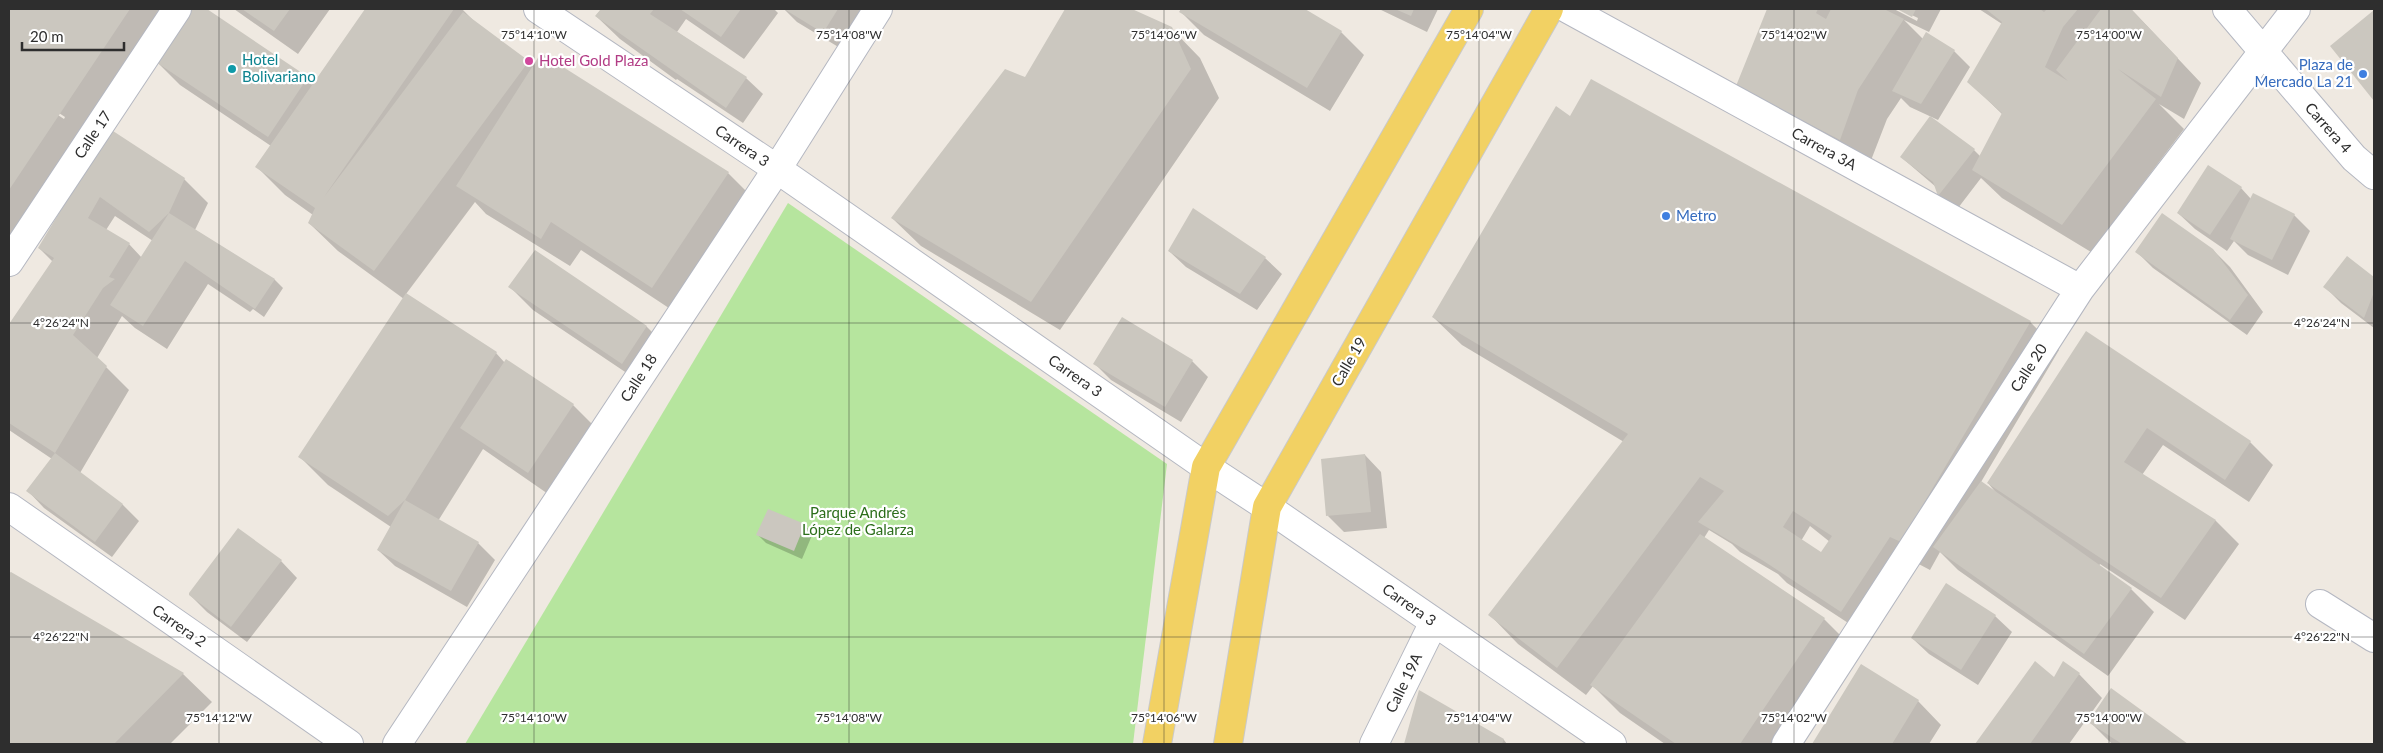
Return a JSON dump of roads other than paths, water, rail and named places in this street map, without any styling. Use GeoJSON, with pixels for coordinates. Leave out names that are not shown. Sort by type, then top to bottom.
{"type":"FeatureCollection","features":[{"type":"Feature","properties":{"kind":"main road"},"geometry":{"type":"LineString","coordinates":[[1157,744],[1206,467],[1469,9]]}},
{"type":"Feature","properties":{"kind":"main road","name":"Calle 19"},"geometry":{"type":"LineString","coordinates":[[1228,744],[1267,507],[1549,9]]}},
{"type":"Feature","properties":{"kind":"street","name":"Calle 17"},"geometry":{"type":"LineString","coordinates":[[9,262],[177,9]]}},
{"type":"Feature","properties":{"kind":"street","name":"Carrera 3"},"geometry":{"type":"LineString","coordinates":[[538,9],[777,169],[1206,467],[1612,744]]}},
{"type":"Feature","properties":{"kind":"street","name":"Calle 18"},"geometry":{"type":"LineString","coordinates":[[396,744],[777,169],[878,9]]}},
{"type":"Feature","properties":{"kind":"street","name":"Carrera 3A"},"geometry":{"type":"LineString","coordinates":[[1568,9],[2080,289]]}},
{"type":"Feature","properties":{"kind":"street","name":"Carrera 4"},"geometry":{"type":"LineString","coordinates":[[2227,9],[2354,158],[2374,175]]}},
{"type":"Feature","properties":{"kind":"street","name":"Calle 20"},"geometry":{"type":"LineString","coordinates":[[1786,744],[2080,289],[2296,9]]}},
{"type":"Feature","properties":{"kind":"street","name":"Carrera 2"},"geometry":{"type":"LineString","coordinates":[[9,507],[349,744]]}},
{"type":"Feature","properties":{"kind":"street"},"geometry":{"type":"LineString","coordinates":[[2320,604],[2374,638]]}},
{"type":"Feature","properties":{"kind":"street","name":"Calle 19A"},"geometry":{"type":"LineString","coordinates":[[1374,744],[1434,622]]}},
{"type":"Feature","properties":{"kind":"place","name":"Hotel Gold Plaza"},"geometry":{"type":"Point","coordinates":[529,61]}},
{"type":"Feature","properties":{"kind":"place","name":"Hotel Bolivariano"},"geometry":{"type":"Point","coordinates":[232,69]}},
{"type":"Feature","properties":{"kind":"place","name":"Plaza de Mercado La 21"},"geometry":{"type":"Point","coordinates":[2363,74]}},
{"type":"Feature","properties":{"kind":"place","name":"Metro"},"geometry":{"type":"Point","coordinates":[1666,216]}},
{"type":"Feature","properties":{"kind":"park label","name":"Parque Andrés López de Galarza"},"geometry":{"type":"Point","coordinates":[858,522]}}]}
